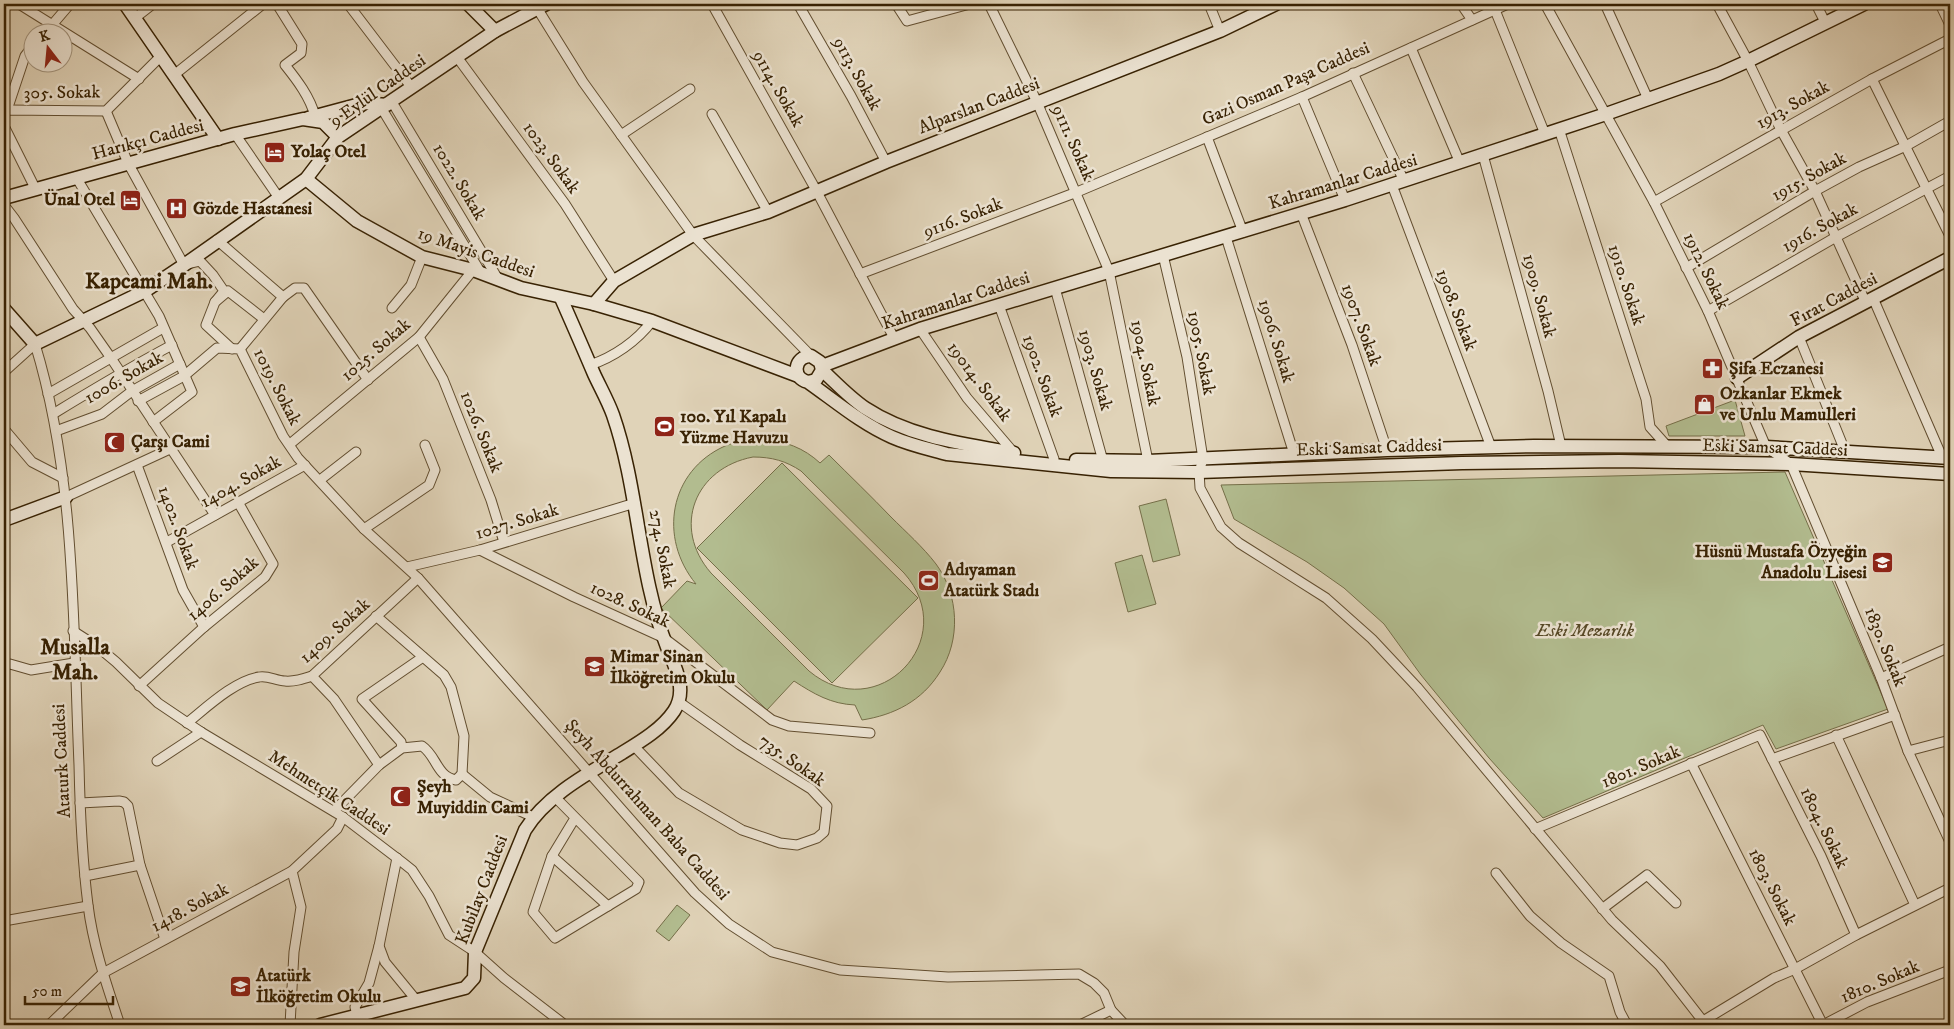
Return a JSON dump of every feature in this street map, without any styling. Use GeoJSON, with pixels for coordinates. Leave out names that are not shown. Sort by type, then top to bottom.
{"type":"FeatureCollection","features":[{"type":"Feature","properties":{"kind":"street"},"geometry":{"type":"LineString","coordinates":[[19,4],[50,22]]}},
{"type":"Feature","properties":{"kind":"street"},"geometry":{"type":"LineString","coordinates":[[56,22],[70,4]]}},
{"type":"Feature","properties":{"kind":"street"},"geometry":{"type":"LineString","coordinates":[[125,4],[218,139]]}},
{"type":"Feature","properties":{"kind":"street"},"geometry":{"type":"LineString","coordinates":[[136,18],[154,4]]}},
{"type":"Feature","properties":{"kind":"street"},"geometry":{"type":"LineString","coordinates":[[174,75],[264,4]]}},
{"type":"Feature","properties":{"kind":"street"},"geometry":{"type":"LineString","coordinates":[[277,4],[302,44],[301,53],[285,65],[297,80],[313,108],[309,117]]}},
{"type":"Feature","properties":{"kind":"street"},"geometry":{"type":"LineString","coordinates":[[348,4],[412,88]]}},
{"type":"Feature","properties":{"kind":"street"},"geometry":{"type":"LineString","coordinates":[[468,4],[495,31]]}},
{"type":"Feature","properties":{"kind":"street","name":"9114. Sokak"},"geometry":{"type":"LineString","coordinates":[[712,4],[816,190],[894,338]]}},
{"type":"Feature","properties":{"kind":"street","name":"9113. Sokak"},"geometry":{"type":"LineString","coordinates":[[798,4],[851,96],[886,162]]}},
{"type":"Feature","properties":{"kind":"street"},"geometry":{"type":"LineString","coordinates":[[896,4],[907,21],[970,4]]}},
{"type":"Feature","properties":{"kind":"street","name":"9111. Sokak"},"geometry":{"type":"LineString","coordinates":[[989,4],[1037,102],[1077,192],[1109,271]]}},
{"type":"Feature","properties":{"kind":"street"},"geometry":{"type":"LineString","coordinates":[[1209,4],[1220,31]]}},
{"type":"Feature","properties":{"kind":"street","name":"Alparslan Caddesi"},"geometry":{"type":"LineString","coordinates":[[693,235],[768,212],[816,190],[1220,31],[1276,4]]}},
{"type":"Feature","properties":{"kind":"street"},"geometry":{"type":"LineString","coordinates":[[1461,4],[1472,20]]}},
{"type":"Feature","properties":{"kind":"street","name":"Gazi Osman Paşa Caddesi"},"geometry":{"type":"LineString","coordinates":[[1077,192],[1302,97],[1508,4]]}},
{"type":"Feature","properties":{"kind":"street","name":"1912. Sokak"},"geometry":{"type":"LineString","coordinates":[[1545,4],[1654,202],[1708,311],[1766,447]]}},
{"type":"Feature","properties":{"kind":"street"},"geometry":{"type":"LineString","coordinates":[[1605,4],[1648,99]]}},
{"type":"Feature","properties":{"kind":"street"},"geometry":{"type":"LineString","coordinates":[[1717,4],[1748,61],[1781,130],[1815,191],[1946,457]]}},
{"type":"Feature","properties":{"kind":"street"},"geometry":{"type":"LineString","coordinates":[[1816,4],[1825,22]]}},
{"type":"Feature","properties":{"kind":"street","name":"Kahramanlar Caddesi"},"geometry":{"type":"LineString","coordinates":[[822,368],[894,338],[1345,200],[1606,114],[1748,61],[1864,4]]}},
{"type":"Feature","properties":{"kind":"street"},"geometry":{"type":"LineString","coordinates":[[1940,4],[1950,25]]}},
{"type":"Feature","properties":{"kind":"street"},"geometry":{"type":"LineString","coordinates":[[541,6],[583,82],[693,235],[818,360],[822,368],[819,377],[812,382],[803,379],[796,368],[797,363],[803,358],[812,356]]}},
{"type":"Feature","properties":{"kind":"street","name":"9 Eylül Caddesi"},"geometry":{"type":"LineString","coordinates":[[35,344],[145,291],[184,265],[306,179],[338,137],[495,31],[541,6]]}},
{"type":"Feature","properties":{"kind":"street"},"geometry":{"type":"LineString","coordinates":[[1495,10],[1545,134]]}},
{"type":"Feature","properties":{"kind":"street"},"geometry":{"type":"LineString","coordinates":[[72,36],[139,79]]}},
{"type":"Feature","properties":{"kind":"street","name":"1913. Sokak"},"geometry":{"type":"LineString","coordinates":[[1654,202],[1872,79],[1950,38]]}},
{"type":"Feature","properties":{"kind":"street"},"geometry":{"type":"LineString","coordinates":[[1411,48],[1460,163]]}},
{"type":"Feature","properties":{"kind":"street","name":"305. Sokak"},"geometry":{"type":"LineString","coordinates":[[6,112],[106,111],[161,56]]}},
{"type":"Feature","properties":{"kind":"street","name":"1023. Sokak"},"geometry":{"type":"LineString","coordinates":[[458,57],[565,204],[614,281]]}},
{"type":"Feature","properties":{"kind":"street"},"geometry":{"type":"LineString","coordinates":[[6,112],[8,94],[22,61]]}},
{"type":"Feature","properties":{"kind":"street","name":"1908. Sokak"},"geometry":{"type":"LineString","coordinates":[[1353,74],[1398,183],[1491,447]]}},
{"type":"Feature","properties":{"kind":"street"},"geometry":{"type":"LineString","coordinates":[[1872,79],[1950,236]]}},
{"type":"Feature","properties":{"kind":"street"},"geometry":{"type":"LineString","coordinates":[[621,135],[690,90]]}},
{"type":"Feature","properties":{"kind":"street"},"geometry":{"type":"LineString","coordinates":[[1302,97],[1345,200]]}},
{"type":"Feature","properties":{"kind":"street","name":"Harıkçı Caddesi"},"geometry":{"type":"LineString","coordinates":[[4,198],[234,134],[364,103],[387,105]]}},
{"type":"Feature","properties":{"kind":"street","name":"1022. Sokak"},"geometry":{"type":"LineString","coordinates":[[387,105],[477,272]]}},
{"type":"Feature","properties":{"kind":"street","name":"1022. Sokak"},"geometry":{"type":"LineString","coordinates":[[387,105],[498,279]]}},
{"type":"Feature","properties":{"kind":"street"},"geometry":{"type":"LineString","coordinates":[[106,111],[128,163],[184,265],[200,261],[224,291],[215,302],[206,325],[236,349],[283,297],[295,288],[304,288],[368,380]]}},
{"type":"Feature","properties":{"kind":"street"},"geometry":{"type":"LineString","coordinates":[[712,114],[768,212]]}},
{"type":"Feature","properties":{"kind":"street","name":"Harıkçı Caddesi"},"geometry":{"type":"LineString","coordinates":[[309,117],[323,122],[338,137]]}},
{"type":"Feature","properties":{"kind":"street","name":"1915. Sokak"},"geometry":{"type":"LineString","coordinates":[[1686,268],[1815,191],[1859,167],[1906,146],[1950,121]]}},
{"type":"Feature","properties":{"kind":"street"},"geometry":{"type":"LineString","coordinates":[[4,126],[36,190]]}},
{"type":"Feature","properties":{"kind":"street","name":"1910. Sokak"},"geometry":{"type":"LineString","coordinates":[[1559,129],[1646,399],[1650,427],[1667,446]]}},
{"type":"Feature","properties":{"kind":"street"},"geometry":{"type":"LineString","coordinates":[[234,134],[279,198]]}},
{"type":"Feature","properties":{"kind":"street"},"geometry":{"type":"LineString","coordinates":[[1207,137],[1243,232]]}},
{"type":"Feature","properties":{"kind":"street","name":"1909. Sokak"},"geometry":{"type":"LineString","coordinates":[[1483,155],[1548,391],[1561,446]]}},
{"type":"Feature","properties":{"kind":"street","name":"1916. Sokak"},"geometry":{"type":"LineString","coordinates":[[1708,311],[1836,237],[1950,176]]}},
{"type":"Feature","properties":{"kind":"street"},"geometry":{"type":"LineString","coordinates":[[76,177],[159,316],[192,392],[153,422]]}},
{"type":"Feature","properties":{"kind":"street","name":"19 Mayis Caddesi"},"geometry":{"type":"LineString","coordinates":[[306,179],[357,221],[422,256],[477,272],[521,288],[594,304],[652,321],[803,379]]}},
{"type":"Feature","properties":{"kind":"street","name":"9116. Sokak"},"geometry":{"type":"LineString","coordinates":[[860,274],[1077,192]]}},
{"type":"Feature","properties":{"kind":"street"},"geometry":{"type":"LineString","coordinates":[[4,205],[73,309],[111,358],[215,515]]}},
{"type":"Feature","properties":{"kind":"street","name":"1907. Sokak"},"geometry":{"type":"LineString","coordinates":[[1301,213],[1352,344],[1387,450]]}},
{"type":"Feature","properties":{"kind":"street"},"geometry":{"type":"LineString","coordinates":[[594,304],[614,281],[693,235]]}},
{"type":"Feature","properties":{"kind":"street","name":"1906. Sokak"},"geometry":{"type":"LineString","coordinates":[[1226,237],[1294,454]]}},
{"type":"Feature","properties":{"kind":"street"},"geometry":{"type":"LineString","coordinates":[[217,240],[283,297]]}},
{"type":"Feature","properties":{"kind":"street","name":"1905. Sokak"},"geometry":{"type":"LineString","coordinates":[[1163,255],[1187,357],[1203,459]]}},
{"type":"Feature","properties":{"kind":"street"},"geometry":{"type":"LineString","coordinates":[[392,308],[410,285],[422,256]]}},
{"type":"Feature","properties":{"kind":"street","name":"Fırat Caddesi"},"geometry":{"type":"LineString","coordinates":[[1737,378],[1799,337],[1950,258]]}},
{"type":"Feature","properties":{"kind":"street","name":"1904. Sokak"},"geometry":{"type":"LineString","coordinates":[[1109,271],[1148,461]]}},
{"type":"Feature","properties":{"kind":"street","name":"1025. Sokak"},"geometry":{"type":"LineString","coordinates":[[290,444],[419,337],[477,272]]}},
{"type":"Feature","properties":{"kind":"street","name":"1903. Sokak"},"geometry":{"type":"LineString","coordinates":[[1055,288],[1103,461]]}},
{"type":"Feature","properties":{"kind":"street"},"geometry":{"type":"LineString","coordinates":[[215,302],[228,291],[264,319]]}},
{"type":"Feature","properties":{"kind":"street","name":"274. Sokak"},"geometry":{"type":"LineString","coordinates":[[561,298],[613,415],[635,503],[647,576],[664,638],[680,681],[681,692],[679,702]]}},
{"type":"Feature","properties":{"kind":"street","name":"1902. Sokak"},"geometry":{"type":"LineString","coordinates":[[999,305],[1054,459]]}},
{"type":"Feature","properties":{"kind":"street"},"geometry":{"type":"LineString","coordinates":[[4,310],[35,344],[4,372]]}},
{"type":"Feature","properties":{"kind":"street"},"geometry":{"type":"LineString","coordinates":[[590,365],[607,359],[643,333],[652,321]]}},
{"type":"Feature","properties":{"kind":"street"},"geometry":{"type":"LineString","coordinates":[[48,394],[163,328]]}},
{"type":"Feature","properties":{"kind":"street","name":"19014. Sokak"},"geometry":{"type":"LineString","coordinates":[[920,330],[966,398],[1014,453]]}},
{"type":"Feature","properties":{"kind":"street","name":"1026. Sokak"},"geometry":{"type":"LineString","coordinates":[[419,337],[443,379],[491,500],[504,542]]}},
{"type":"Feature","properties":{"kind":"street"},"geometry":{"type":"LineString","coordinates":[[1799,337],[1845,451]]}},
{"type":"Feature","properties":{"kind":"street","name":"Ataturk Caddesi"},"geometry":{"type":"LineString","coordinates":[[35,344],[53,414],[66,497],[80,803],[88,906],[103,973],[120,1025]]}},
{"type":"Feature","properties":{"kind":"street"},"geometry":{"type":"LineString","coordinates":[[53,414],[112,380],[120,373],[172,345]]}},
{"type":"Feature","properties":{"kind":"street","name":"1019. Sokak"},"geometry":{"type":"LineString","coordinates":[[138,401],[184,376],[217,348],[236,349],[283,436],[290,444]]}},
{"type":"Feature","properties":{"kind":"street","name":"1006. Sokak"},"geometry":{"type":"LineString","coordinates":[[56,431],[102,414],[132,391],[180,364]]}},
{"type":"Feature","properties":{"kind":"street","name":"Eski Samsat Caddesi"},"geometry":{"type":"LineString","coordinates":[[822,368],[866,408],[896,425],[949,442],[1054,459],[1148,461],[1387,450],[1561,446],[1766,447],[1946,457]]}},
{"type":"Feature","properties":{"kind":"street","name":"Eski Samsat Caddesi"},"geometry":{"type":"LineString","coordinates":[[803,379],[867,423],[891,437],[921,447],[947,454],[1111,471],[1199,472],[1462,463],[1619,461],[1791,464],[1950,474]]}},
{"type":"Feature","properties":{"kind":"street"},"geometry":{"type":"LineString","coordinates":[[4,429],[32,462],[63,478]]}},
{"type":"Feature","properties":{"kind":"street","name":"Şeyh Abdurrahman Baba Caddesi"},"geometry":{"type":"LineString","coordinates":[[290,444],[298,458],[364,529],[418,578],[590,772],[660,856],[695,893],[729,924],[772,952],[840,970],[948,977],[1079,974],[1094,983],[1104,993],[1111,1010],[1125,1025]]}},
{"type":"Feature","properties":{"kind":"street"},"geometry":{"type":"LineString","coordinates":[[364,529],[429,485],[435,470],[425,445]]}},
{"type":"Feature","properties":{"kind":"street"},"geometry":{"type":"LineString","coordinates":[[1766,447],[1791,464]]}},
{"type":"Feature","properties":{"kind":"street"},"geometry":{"type":"LineString","coordinates":[[4,520],[66,497],[170,449]]}},
{"type":"Feature","properties":{"kind":"street"},"geometry":{"type":"LineString","coordinates":[[320,480],[356,452]]}},
{"type":"Feature","properties":{"kind":"street"},"geometry":{"type":"LineString","coordinates":[[1203,459],[1199,472],[1200,488],[1221,527],[1239,543],[1326,598],[1372,639],[1417,687],[1602,909],[1660,966],[1705,1023],[1774,978],[1795,969],[1856,935],[1950,888]]}},
{"type":"Feature","properties":{"kind":"street","name":"1830. Sokak"},"geometry":{"type":"LineString","coordinates":[[1791,464],[1881,678],[1908,751],[1950,842]]}},
{"type":"Feature","properties":{"kind":"street","name":"1402. Sokak"},"geometry":{"type":"LineString","coordinates":[[137,465],[183,590],[204,627]]}},
{"type":"Feature","properties":{"kind":"street","name":"1404. Sokak"},"geometry":{"type":"LineString","coordinates":[[166,542],[305,465]]}},
{"type":"Feature","properties":{"kind":"street","name":"1406. Sokak"},"geometry":{"type":"LineString","coordinates":[[139,686],[204,627],[265,577],[274,564],[238,502]]}},
{"type":"Feature","properties":{"kind":"street","name":"1027. Sokak"},"geometry":{"type":"LineString","coordinates":[[406,567],[480,550],[635,503]]}},
{"type":"Feature","properties":{"kind":"street","name":"1028. Sokak"},"geometry":{"type":"LineString","coordinates":[[480,550],[574,597],[664,638],[772,720],[789,726],[870,733]]}},
{"type":"Feature","properties":{"kind":"street","name":"1409. Sokak"},"geometry":{"type":"LineString","coordinates":[[187,723],[227,692],[259,676],[284,681],[312,676],[418,578]]}},
{"type":"Feature","properties":{"kind":"street"},"geometry":{"type":"LineString","coordinates":[[334,811],[379,765],[402,748],[422,746],[427,749],[447,778],[456,780],[462,774],[464,736],[451,687],[444,675],[376,616]]}},
{"type":"Feature","properties":{"kind":"street","name":"Mehmetçik Caddesi"},"geometry":{"type":"LineString","coordinates":[[73,631],[98,647],[158,703],[201,732],[334,811],[412,870],[449,936],[475,952],[504,978],[565,1025]]}},
{"type":"Feature","properties":{"kind":"street"},"geometry":{"type":"LineString","coordinates":[[1881,678],[1950,647]]}},
{"type":"Feature","properties":{"kind":"street"},"geometry":{"type":"LineString","coordinates":[[402,748],[401,742],[362,700],[423,657]]}},
{"type":"Feature","properties":{"kind":"street"},"geometry":{"type":"LineString","coordinates":[[4,666],[10,664],[32,670],[74,663]]}},
{"type":"Feature","properties":{"kind":"street"},"geometry":{"type":"LineString","coordinates":[[312,676],[334,699],[379,765]]}},
{"type":"Feature","properties":{"kind":"street"},"geometry":{"type":"LineString","coordinates":[[590,772],[655,731],[671,716],[679,702]]}},
{"type":"Feature","properties":{"kind":"street","name":"735. Sokak"},"geometry":{"type":"LineString","coordinates":[[634,746],[679,793],[742,830],[780,843],[797,845],[817,838],[824,832],[827,806],[810,789],[740,745],[679,702]]}},
{"type":"Feature","properties":{"kind":"street"},"geometry":{"type":"LineString","coordinates":[[1772,759],[1836,735],[1895,716]]}},
{"type":"Feature","properties":{"kind":"street"},"geometry":{"type":"LineString","coordinates":[[157,761],[201,732]]}},
{"type":"Feature","properties":{"kind":"street","name":"1801. Sokak"},"geometry":{"type":"LineString","coordinates":[[1535,829],[1760,735]]}},
{"type":"Feature","properties":{"kind":"street","name":"1804. Sokak"},"geometry":{"type":"LineString","coordinates":[[1760,735],[1820,856],[1856,935]]}},
{"type":"Feature","properties":{"kind":"street"},"geometry":{"type":"LineString","coordinates":[[1836,735],[1915,905]]}},
{"type":"Feature","properties":{"kind":"street"},"geometry":{"type":"LineString","coordinates":[[1908,751],[1950,740]]}},
{"type":"Feature","properties":{"kind":"street","name":"1803. Sokak"},"geometry":{"type":"LineString","coordinates":[[1691,763],[1823,1025]]}},
{"type":"Feature","properties":{"kind":"street","name":"Kubilay Caddesi"},"geometry":{"type":"LineString","coordinates":[[320,1025],[335,1023],[465,988],[474,978],[475,952],[525,830],[533,816],[555,797],[590,772]]}},
{"type":"Feature","properties":{"kind":"street"},"geometry":{"type":"LineString","coordinates":[[462,774],[490,797],[533,816]]}},
{"type":"Feature","properties":{"kind":"street"},"geometry":{"type":"LineString","coordinates":[[555,797],[639,882],[636,889],[555,938],[533,912],[552,856],[575,818]]}},
{"type":"Feature","properties":{"kind":"street"},"geometry":{"type":"LineString","coordinates":[[80,803],[124,802],[130,810],[140,866],[164,939]]}},
{"type":"Feature","properties":{"kind":"street","name":"1418. Sokak"},"geometry":{"type":"LineString","coordinates":[[49,1025],[103,973],[292,871],[338,829],[343,817]]}},
{"type":"Feature","properties":{"kind":"street"},"geometry":{"type":"LineString","coordinates":[[552,856],[608,906]]}},
{"type":"Feature","properties":{"kind":"street"},"geometry":{"type":"LineString","coordinates":[[357,1016],[355,1006],[369,983],[380,946],[397,858]]}},
{"type":"Feature","properties":{"kind":"street"},"geometry":{"type":"LineString","coordinates":[[85,876],[140,866]]}},
{"type":"Feature","properties":{"kind":"street"},"geometry":{"type":"LineString","coordinates":[[290,1025],[294,952],[301,907],[292,871]]}},
{"type":"Feature","properties":{"kind":"street"},"geometry":{"type":"LineString","coordinates":[[1496,873],[1530,916],[1561,943],[1609,976],[1620,1012],[1627,1025]]}},
{"type":"Feature","properties":{"kind":"street"},"geometry":{"type":"LineString","coordinates":[[1602,909],[1647,875],[1676,903]]}},
{"type":"Feature","properties":{"kind":"street"},"geometry":{"type":"LineString","coordinates":[[4,921],[88,906]]}},
{"type":"Feature","properties":{"kind":"street"},"geometry":{"type":"LineString","coordinates":[[380,946],[385,962],[417,1001]]}},
{"type":"Feature","properties":{"kind":"street","name":"1810. Sokak"},"geometry":{"type":"LineString","coordinates":[[1823,1025],[1867,1002],[1950,970]]}},
{"type":"Feature","properties":{"kind":"street"},"geometry":{"type":"LineString","coordinates":[[1080,1025],[1111,1010]]}},
{"type":"Feature","properties":{"kind":"green space"},"geometry":{"type":"Polygon","coordinates":[[[1735,400],[1745,436],[1669,436],[1666,426],[1735,400]]]}},
{"type":"Feature","properties":{"kind":"green space","name":"Adıyaman Atatürk Stadı"},"geometry":{"type":"Polygon","coordinates":[[[763,439],[794,446],[820,463],[829,455],[920,546],[944,576],[953,603],[954,632],[951,646],[947,659],[933,682],[916,699],[906,705],[874,718],[862,720],[855,705],[838,703],[823,698],[794,681],[767,710],[661,608],[687,581],[696,584],[684,566],[677,547],[674,527],[675,507],[681,489],[692,472],[706,457],[730,444],[763,439]],[[753,457],[733,463],[716,473],[704,486],[695,502],[691,519],[693,537],[699,555],[711,573],[809,671],[835,686],[861,689],[884,682],[904,668],[918,648],[924,624],[920,598],[904,573],[801,471],[779,460],[753,457]]]}},
{"type":"Feature","properties":{"kind":"green space"},"geometry":{"type":"Polygon","coordinates":[[[782,463],[918,598],[832,683],[697,548],[782,463]]]}},
{"type":"Feature","properties":{"kind":"green space","name":"Eski Mezarlık"},"geometry":{"type":"Polygon","coordinates":[[[1785,472],[1888,709],[1776,749],[1763,725],[1543,818],[1489,758],[1421,675],[1384,624],[1344,588],[1307,562],[1234,519],[1221,485],[1785,472]]]}},
{"type":"Feature","properties":{"kind":"green space"},"geometry":{"type":"Polygon","coordinates":[[[1166,499],[1180,555],[1153,562],[1139,506],[1166,499]]]}},
{"type":"Feature","properties":{"kind":"green space"},"geometry":{"type":"Polygon","coordinates":[[[1142,555],[1156,604],[1128,612],[1115,563],[1142,555]]]}},
{"type":"Feature","properties":{"kind":"green space"},"geometry":{"type":"Polygon","coordinates":[[[677,905],[690,915],[669,941],[656,931],[677,905]]]}},
{"type":"Feature","properties":{"kind":"place","name":"Yolaç Otel"},"geometry":{"type":"Point","coordinates":[275,152]}},
{"type":"Feature","properties":{"kind":"place","name":"Ünal Otel"},"geometry":{"type":"Point","coordinates":[131,200]}},
{"type":"Feature","properties":{"kind":"place","name":"Gözde Hastanesi"},"geometry":{"type":"Point","coordinates":[177,209]}},
{"type":"Feature","properties":{"kind":"place","name":"Şifa Eczanesi"},"geometry":{"type":"Point","coordinates":[1713,369]}},
{"type":"Feature","properties":{"kind":"place","name":"Ozkanlar Ekmek ve Unlu Mamulleri"},"geometry":{"type":"Point","coordinates":[1704,404]}},
{"type":"Feature","properties":{"kind":"place","name":"100. Yıl Kapalı Yüzme Havuzu"},"geometry":{"type":"Point","coordinates":[664,427]}},
{"type":"Feature","properties":{"kind":"place","name":"Çarşı Cami"},"geometry":{"type":"Point","coordinates":[115,442]}},
{"type":"Feature","properties":{"kind":"place","name":"Hüsnü Mustafa Özyeğin Anadolu Lisesi"},"geometry":{"type":"Point","coordinates":[1883,562]}},
{"type":"Feature","properties":{"kind":"place","name":"Adıyaman Atatürk Stadı"},"geometry":{"type":"Point","coordinates":[928,580]}},
{"type":"Feature","properties":{"kind":"place","name":"Mimar Sinan İlköğretim Okulu"},"geometry":{"type":"Point","coordinates":[594,667]}},
{"type":"Feature","properties":{"kind":"place","name":"Şeyh Muyiddin Cami"},"geometry":{"type":"Point","coordinates":[401,797]}},
{"type":"Feature","properties":{"kind":"place","name":"Atatürk İlköğretim Okulu"},"geometry":{"type":"Point","coordinates":[240,986]}},
{"type":"Feature","properties":{"kind":"district","name":"Kapcami Mah."},"geometry":{"type":"Point","coordinates":[149,281]}},
{"type":"Feature","properties":{"kind":"district","name":"Musalla Mah."},"geometry":{"type":"Point","coordinates":[75,660]}}]}
